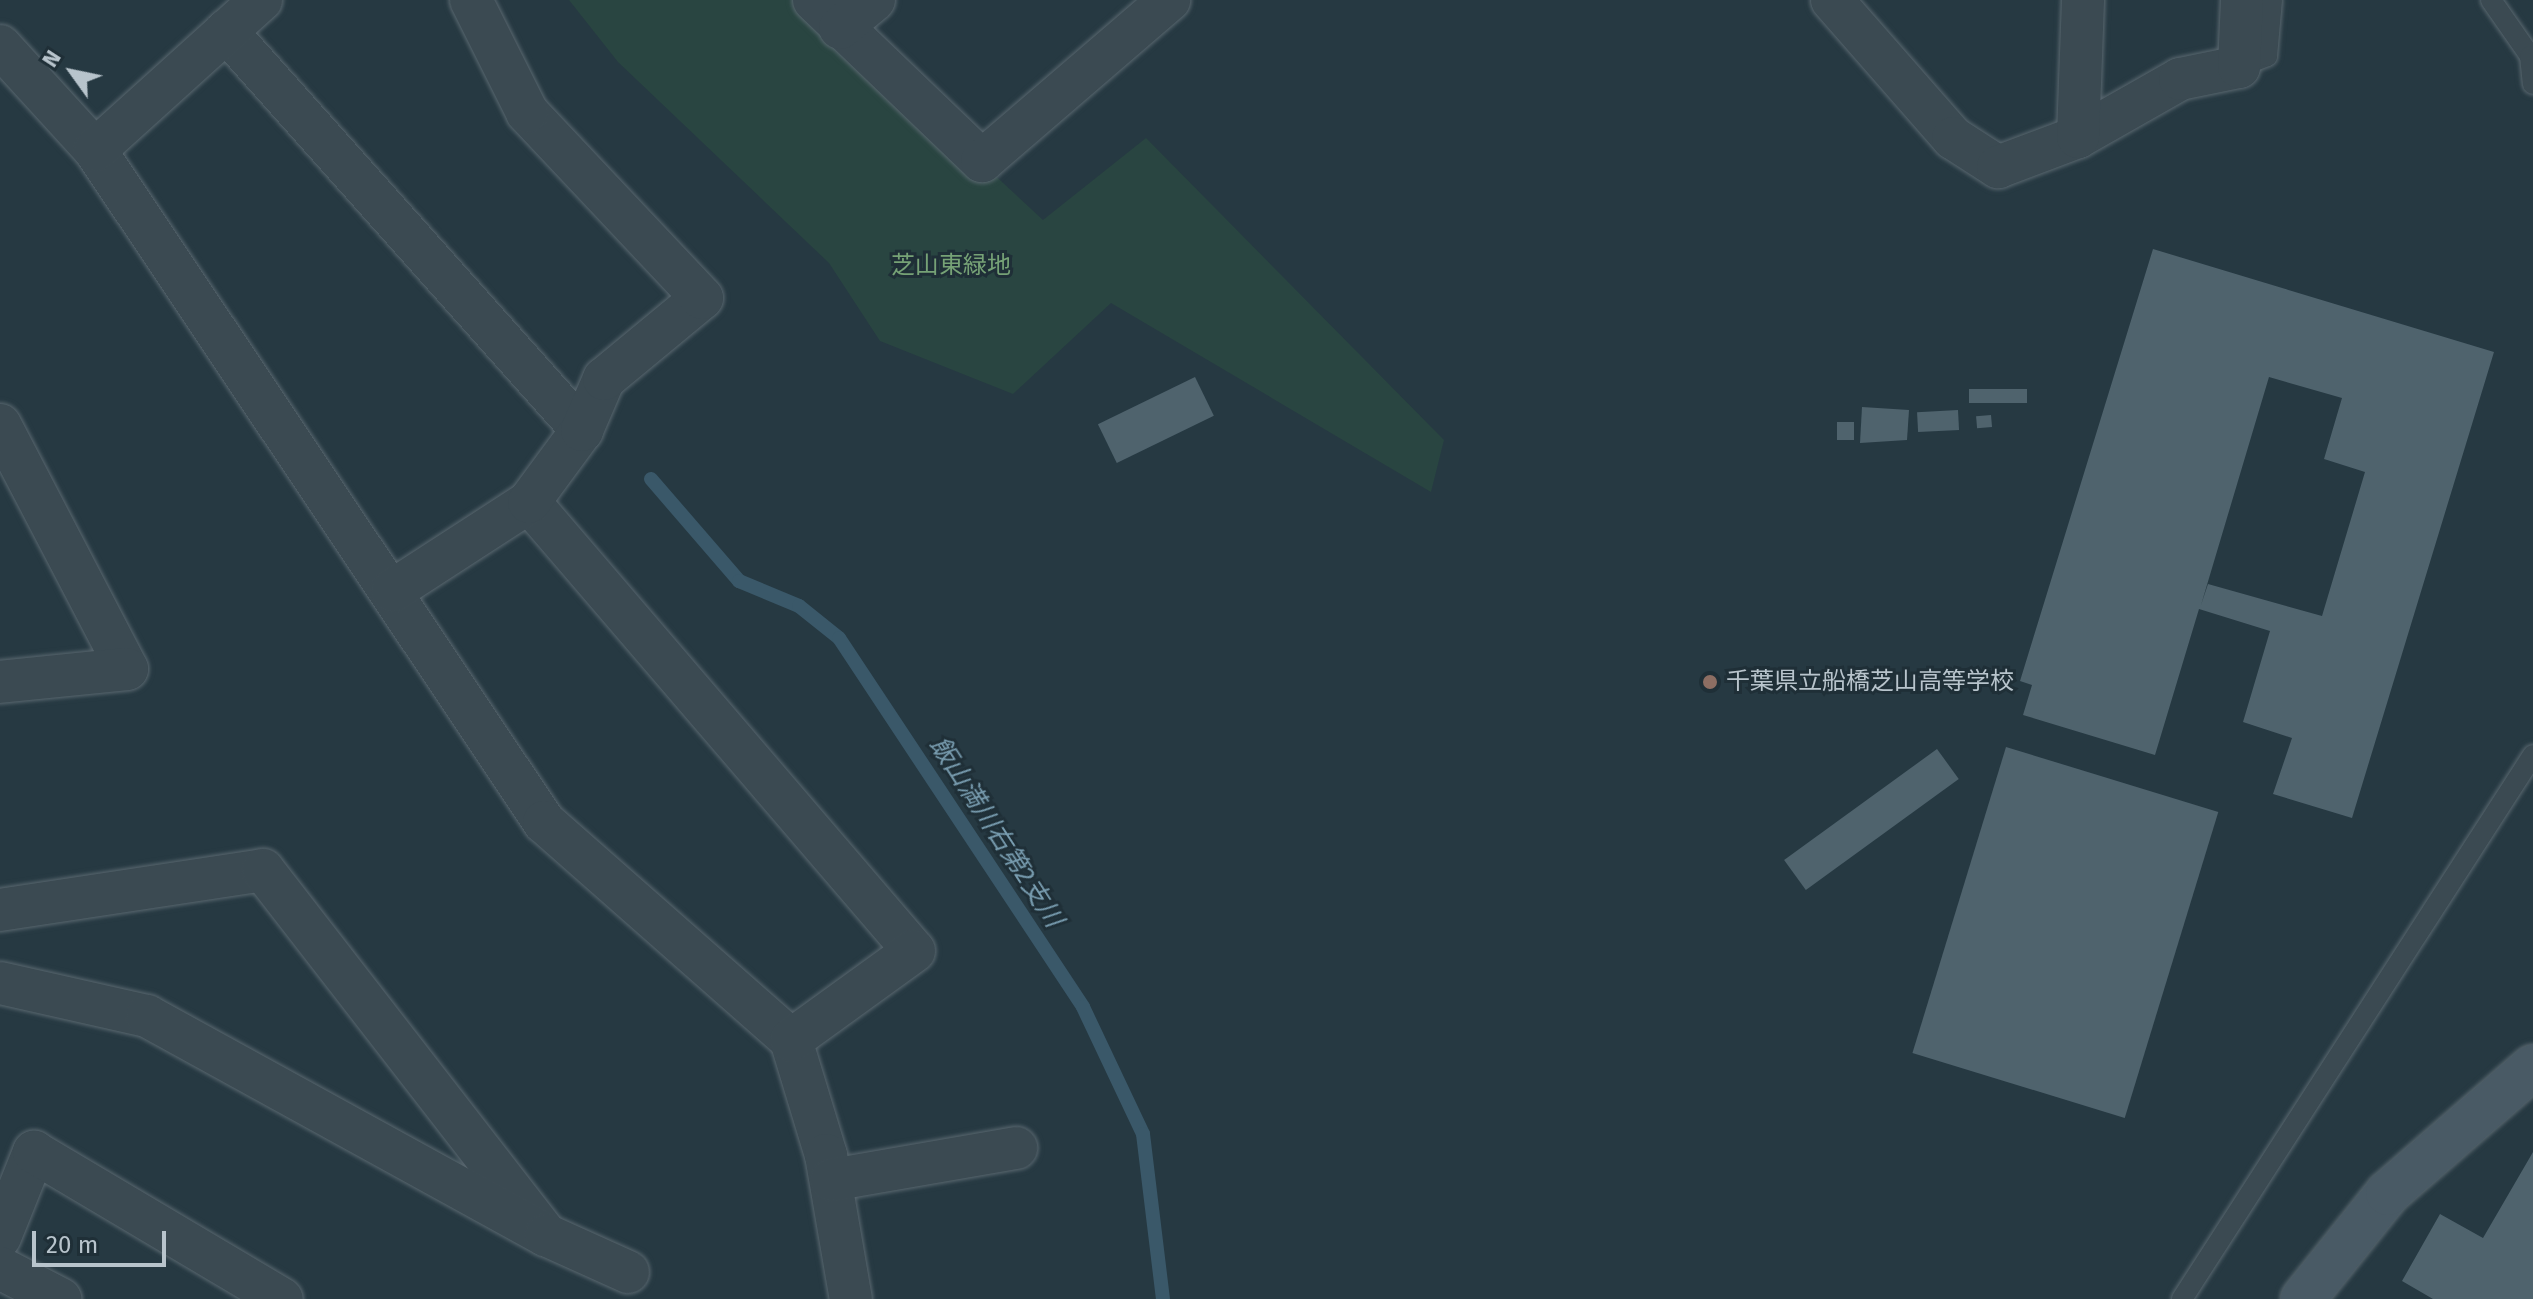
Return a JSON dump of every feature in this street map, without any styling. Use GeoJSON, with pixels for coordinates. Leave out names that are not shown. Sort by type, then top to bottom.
{"type":"FeatureCollection","features":[{"type":"Feature","properties":{"kind":"street"},"geometry":{"type":"LineString","coordinates":[[95,150],[261,0]]}},
{"type":"Feature","properties":{"kind":"street"},"geometry":{"type":"LineString","coordinates":[[392,591],[529,502],[582,430],[604,379],[702,298],[527,112],[471,0]]}},
{"type":"Feature","properties":{"kind":"street"},"geometry":{"type":"LineString","coordinates":[[874,0],[827,14],[982,161],[1169,0]]}},
{"type":"Feature","properties":{"kind":"street"},"geometry":{"type":"LineString","coordinates":[[2078,137],[2083,0]]}},
{"type":"Feature","properties":{"kind":"street"},"geometry":{"type":"LineString","coordinates":[[1837,2],[1953,138],[1998,167],[2078,137],[2180,79],[2239,67],[2242,0]]}},
{"type":"Feature","properties":{"kind":"street"},"geometry":{"type":"LineString","coordinates":[[226,31],[582,430]]}},
{"type":"Feature","properties":{"kind":"street"},"geometry":{"type":"LineString","coordinates":[[0,46],[95,150],[544,822],[791,1040],[831,1180],[851,1299]]}},
{"type":"Feature","properties":{"kind":"street"},"geometry":{"type":"LineString","coordinates":[[0,425],[16,487],[127,669],[0,682]]}},
{"type":"Feature","properties":{"kind":"street"},"geometry":{"type":"LineString","coordinates":[[529,502],[914,951],[791,1040]]}},
{"type":"Feature","properties":{"kind":"street"},"geometry":{"type":"LineString","coordinates":[[0,910],[263,870],[546,1235]]}},
{"type":"Feature","properties":{"kind":"street"},"geometry":{"type":"LineString","coordinates":[[0,983],[147,1016],[546,1235],[628,1272]]}},
{"type":"Feature","properties":{"kind":"street"},"geometry":{"type":"LineString","coordinates":[[2303,1299],[2388,1193],[2533,1067]]}},
{"type":"Feature","properties":{"kind":"street"},"geometry":{"type":"LineString","coordinates":[[831,1180],[1016,1148]]}},
{"type":"Feature","properties":{"kind":"street"},"geometry":{"type":"LineString","coordinates":[[0,1237],[34,1152],[282,1299]]}},
{"type":"Feature","properties":{"kind":"street"},"geometry":{"type":"LineString","coordinates":[[0,1268],[60,1299]]}},
{"type":"Feature","properties":{"kind":"lane"},"geometry":{"type":"LineString","coordinates":[[2239,67],[2267,56],[2272,0]]}},
{"type":"Feature","properties":{"kind":"lane"},"geometry":{"type":"LineString","coordinates":[[2491,0],[2530,56],[2533,84]]}},
{"type":"Feature","properties":{"kind":"lane"},"geometry":{"type":"LineString","coordinates":[[2182,1299],[2533,755]]}},
{"type":"Feature","properties":{"kind":"green space","name":"芝山東緑地"},"geometry":{"type":"Polygon","coordinates":[[[569,0],[806,0],[1043,220],[1146,138],[1444,440],[1431,492],[1111,303],[1013,394],[880,341],[829,263],[618,62],[569,0]]]}},
{"type":"Feature","properties":{"kind":"building"},"geometry":{"type":"Polygon","coordinates":[[[2153,249],[2494,352],[2352,818],[2273,794],[2292,738],[2243,722],[2270,631],[2199,609],[2155,755],[2023,715],[2032,685],[2020,681],[2153,249]],[[2269,377],[2201,605],[2208,584],[2322,616],[2365,472],[2324,459],[2342,398],[2269,377]]]}},
{"type":"Feature","properties":{"kind":"building"},"geometry":{"type":"Polygon","coordinates":[[[1195,377],[1214,416],[1117,463],[1098,424],[1195,377]]]}},
{"type":"Feature","properties":{"kind":"building"},"geometry":{"type":"Polygon","coordinates":[[[1969,389],[2027,389],[2027,403],[1969,403],[1969,389]]]}},
{"type":"Feature","properties":{"kind":"building"},"geometry":{"type":"Polygon","coordinates":[[[1862,407],[1909,410],[1907,440],[1860,443],[1862,407]]]}},
{"type":"Feature","properties":{"kind":"building"},"geometry":{"type":"Polygon","coordinates":[[[1958,410],[1959,430],[1918,432],[1917,412],[1958,410]]]}},
{"type":"Feature","properties":{"kind":"building"},"geometry":{"type":"Polygon","coordinates":[[[1991,415],[1992,427],[1977,428],[1976,416],[1991,415]]]}},
{"type":"Feature","properties":{"kind":"building"},"geometry":{"type":"Polygon","coordinates":[[[1837,422],[1854,422],[1854,440],[1837,440],[1837,422]]]}},
{"type":"Feature","properties":{"kind":"building"},"geometry":{"type":"Polygon","coordinates":[[[2006,747],[2218,812],[2125,1118],[1912,1053],[2006,747]]]}},
{"type":"Feature","properties":{"kind":"building"},"geometry":{"type":"Polygon","coordinates":[[[1937,749],[1959,779],[1806,890],[1784,860],[1937,749]]]}},
{"type":"Feature","properties":{"kind":"building"},"geometry":{"type":"Polygon","coordinates":[[[2533,1152],[2533,1299],[2433,1299],[2402,1281],[2440,1214],[2483,1238],[2533,1152]]]}},
{"type":"Feature","properties":{"kind":"waterway","name":"飯山満川右第2支川"},"geometry":{"type":"LineString","coordinates":[[651,479],[739,581],[799,606],[839,638],[1083,1007],[1143,1134],[1163,1299]]}},
{"type":"Feature","properties":{"kind":"place","name":"千葉県立船橋芝山高等学校"},"geometry":{"type":"Point","coordinates":[1710,682]}}]}
